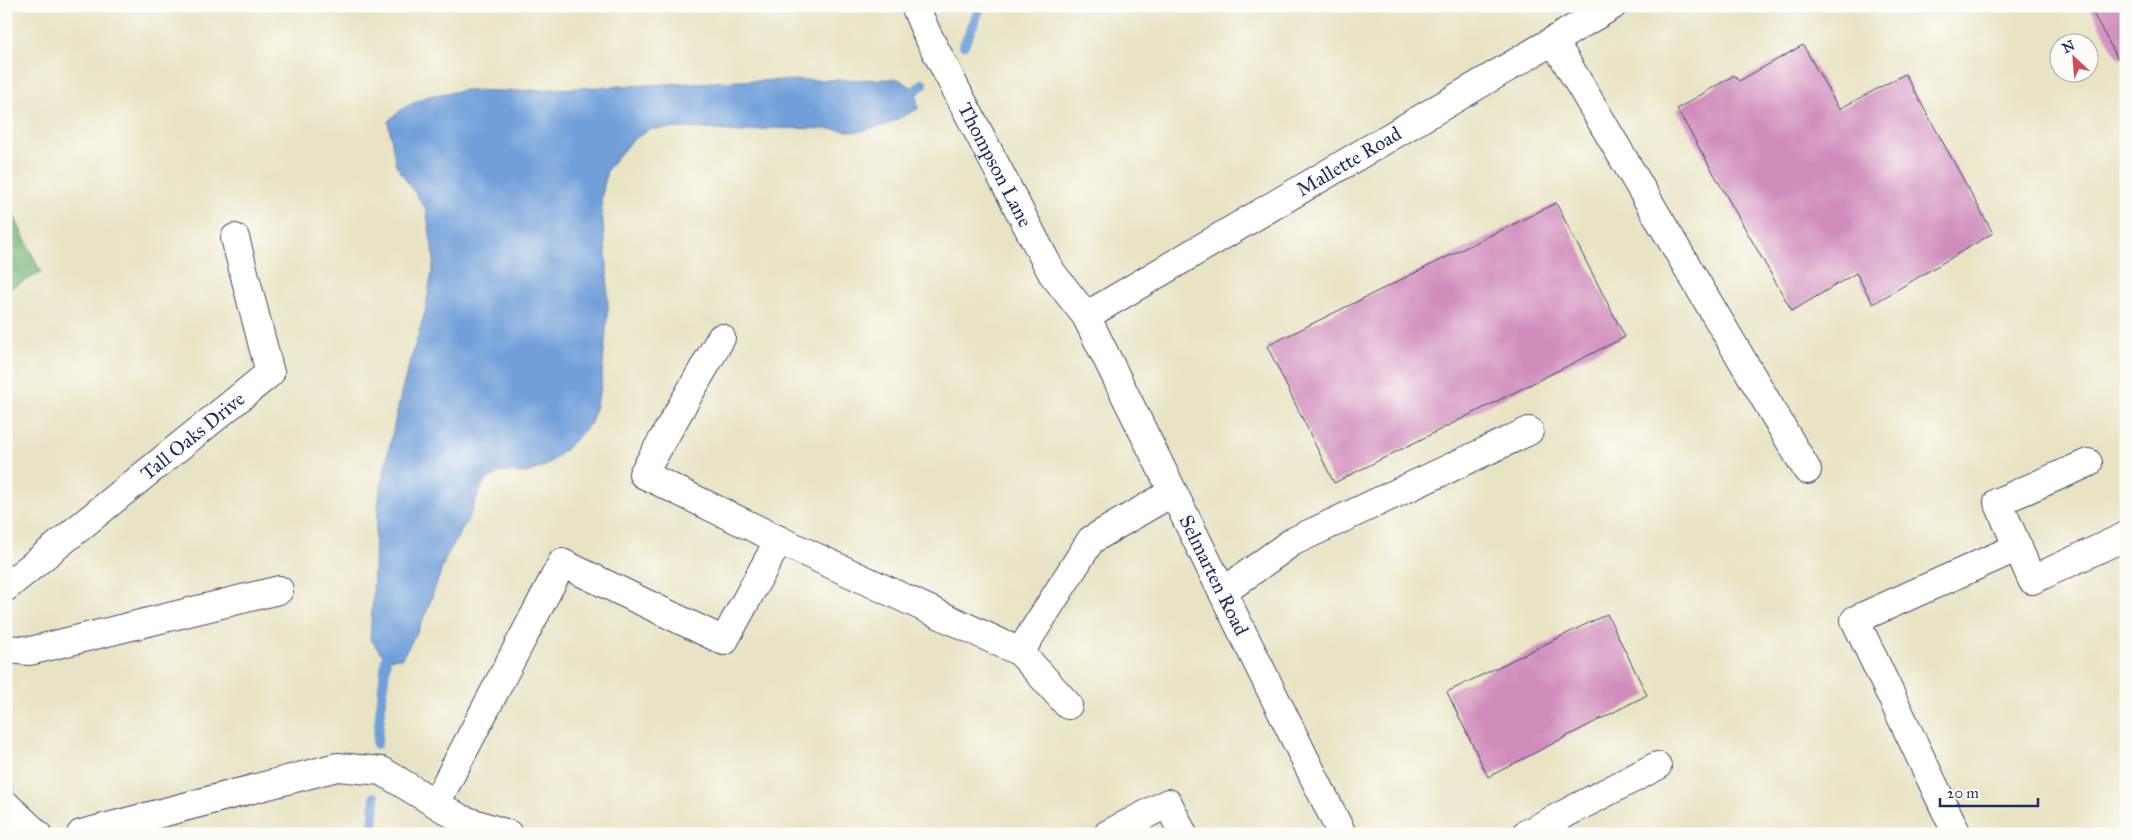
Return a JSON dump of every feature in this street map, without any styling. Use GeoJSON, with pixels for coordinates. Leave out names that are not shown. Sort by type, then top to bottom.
{"type":"FeatureCollection","features":[{"type":"Feature","properties":{"kind":"street","name":"Thompson Lane"},"geometry":{"type":"LineString","coordinates":[[915,6],[927,34],[1052,273],[1086,316]]}},
{"type":"Feature","properties":{"kind":"street","name":"Mallette Road"},"geometry":{"type":"LineString","coordinates":[[1086,316],[1612,6]]}},
{"type":"Feature","properties":{"kind":"street"},"geometry":{"type":"LineString","coordinates":[[1554,40],[1807,470]]}},
{"type":"Feature","properties":{"kind":"street","name":"Tall Oaks Drive"},"geometry":{"type":"LineString","coordinates":[[6,587],[270,373],[235,238]]}},
{"type":"Feature","properties":{"kind":"street","name":"Selmarten Road"},"geometry":{"type":"LineString","coordinates":[[1086,316],[1342,834]]}},
{"type":"Feature","properties":{"kind":"street"},"geometry":{"type":"LineString","coordinates":[[721,338],[643,474],[779,540],[1020,652],[1068,705]]}},
{"type":"Feature","properties":{"kind":"street"},"geometry":{"type":"LineString","coordinates":[[1223,592],[1292,542],[1530,431]]}},
{"type":"Feature","properties":{"kind":"street"},"geometry":{"type":"LineString","coordinates":[[2088,464],[1998,502],[2032,580],[2126,536]]}},
{"type":"Feature","properties":{"kind":"street"},"geometry":{"type":"LineString","coordinates":[[1020,652],[1091,540],[1173,492]]}},
{"type":"Feature","properties":{"kind":"street"},"geometry":{"type":"LineString","coordinates":[[436,803],[562,564],[724,641],[779,540]]}},
{"type":"Feature","properties":{"kind":"street"},"geometry":{"type":"LineString","coordinates":[[1957,834],[1855,620],[2018,547]]}},
{"type":"Feature","properties":{"kind":"street"},"geometry":{"type":"LineString","coordinates":[[6,649],[30,651],[279,590]]}},
{"type":"Feature","properties":{"kind":"street"},"geometry":{"type":"LineString","coordinates":[[81,834],[337,766],[382,771],[461,819],[508,834]]}},
{"type":"Feature","properties":{"kind":"street"},"geometry":{"type":"LineString","coordinates":[[1526,834],[1657,766]]}},
{"type":"Feature","properties":{"kind":"street"},"geometry":{"type":"LineString","coordinates":[[1108,834],[1168,804],[1183,834]]}},
{"type":"Feature","properties":{"kind":"street"},"geometry":{"type":"LineString","coordinates":[[6,805],[38,834]]}},
{"type":"Feature","properties":{"kind":"green space"},"geometry":{"type":"Polygon","coordinates":[[[6,199],[41,273],[6,290],[6,199]]]}},
{"type":"Feature","properties":{"kind":"water"},"geometry":{"type":"Polygon","coordinates":[[[898,79],[916,90],[918,109],[886,125],[856,132],[834,129],[772,128],[741,132],[695,128],[650,129],[630,142],[607,170],[601,201],[607,265],[608,308],[601,387],[591,423],[546,466],[526,473],[500,472],[483,483],[468,519],[446,557],[417,633],[402,658],[386,659],[370,639],[375,537],[380,491],[402,389],[425,312],[434,259],[426,209],[396,165],[388,121],[404,108],[428,96],[465,90],[510,91],[736,81],[898,79]]]}},
{"type":"Feature","properties":{"kind":"building"},"geometry":{"type":"Polygon","coordinates":[[[2089,6],[2126,6],[2126,55],[2118,59],[2089,6]]]}},
{"type":"Feature","properties":{"kind":"building"},"geometry":{"type":"Polygon","coordinates":[[[1803,45],[1839,109],[1905,74],[1993,233],[1873,304],[1856,273],[1792,311],[1677,109],[1734,75],[1739,81],[1803,45]]]}},
{"type":"Feature","properties":{"kind":"building"},"geometry":{"type":"Polygon","coordinates":[[[1556,203],[1625,337],[1334,483],[1267,346],[1556,203]]]}},
{"type":"Feature","properties":{"kind":"building"},"geometry":{"type":"Polygon","coordinates":[[[1607,614],[1647,695],[1488,777],[1447,692],[1607,614]]]}},
{"type":"Feature","properties":{"kind":"waterway"},"geometry":{"type":"LineString","coordinates":[[964,45],[981,6]]}},
{"type":"Feature","properties":{"kind":"waterway"},"geometry":{"type":"LineString","coordinates":[[916,90],[923,84]]}},
{"type":"Feature","properties":{"kind":"waterway"},"geometry":{"type":"LineString","coordinates":[[377,744],[386,659]]}},
{"type":"Feature","properties":{"kind":"waterway"},"geometry":{"type":"LineString","coordinates":[[373,834],[375,797]]}}]}
